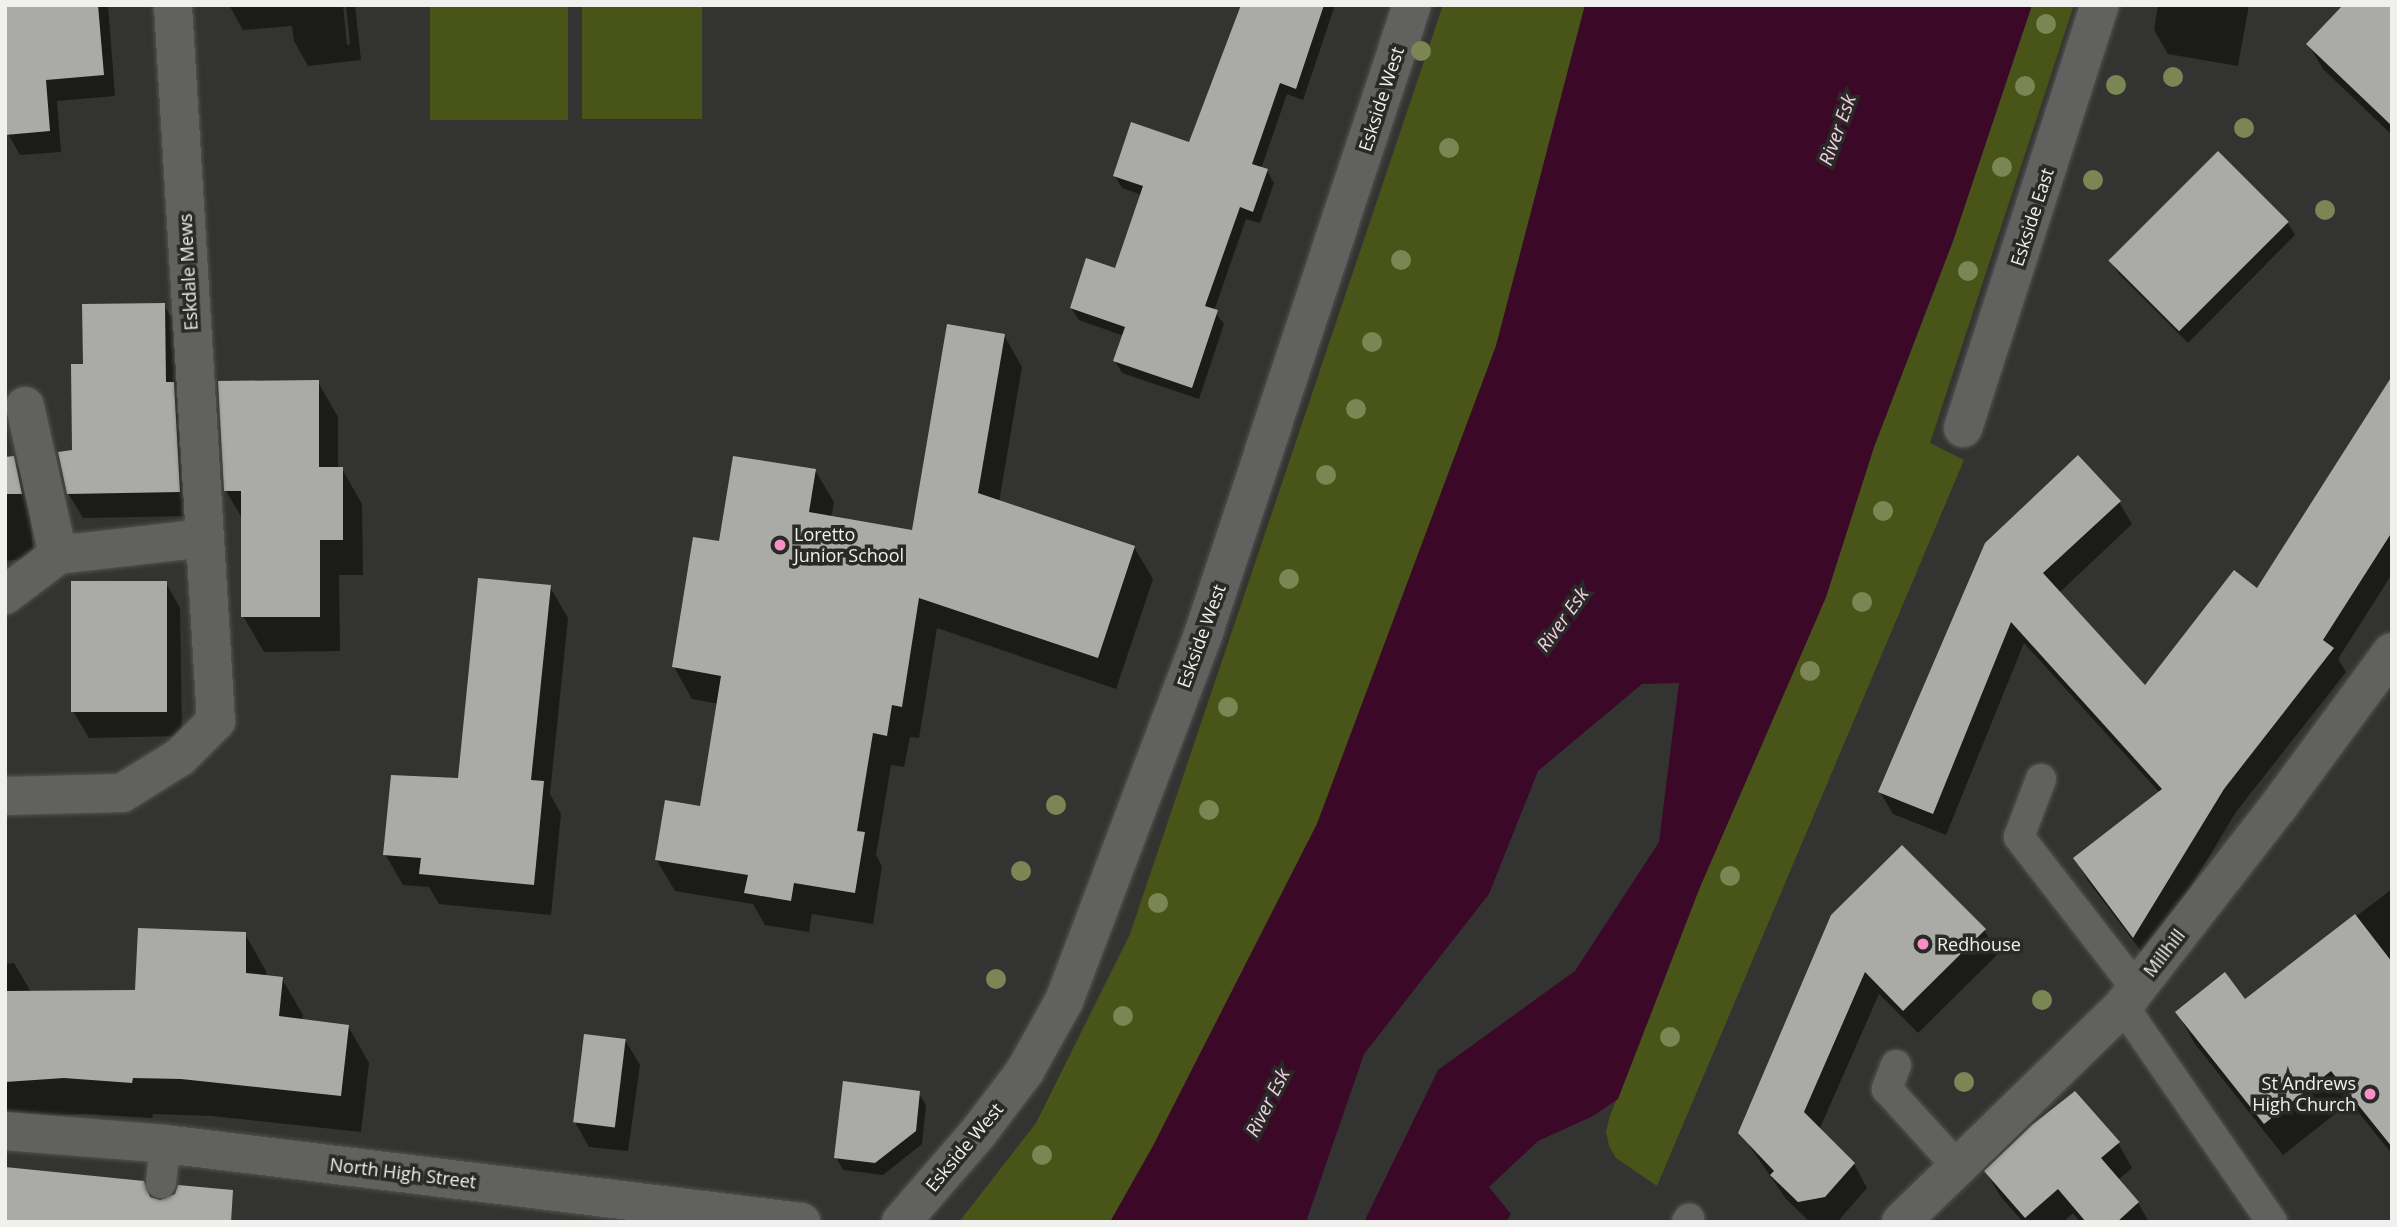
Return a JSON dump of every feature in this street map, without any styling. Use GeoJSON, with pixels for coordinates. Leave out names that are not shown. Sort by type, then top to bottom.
{"type":"FeatureCollection","features":[{"type":"Feature","properties":{"kind":"street","name":"Eskdale Mews"},"geometry":{"type":"LineString","coordinates":[[5,796],[122,793],[180,757],[216,721],[173,5]]}},
{"type":"Feature","properties":{"kind":"street","name":"Eskside West"},"geometry":{"type":"LineString","coordinates":[[901,1222],[978,1133],[1025,1071],[1064,1001],[1203,635],[1412,5]]}},
{"type":"Feature","properties":{"kind":"street","name":"Eskside East"},"geometry":{"type":"LineString","coordinates":[[1963,428],[2100,5]]}},
{"type":"Feature","properties":{"kind":"street"},"geometry":{"type":"LineString","coordinates":[[25,405],[58,555]]}},
{"type":"Feature","properties":{"kind":"street"},"geometry":{"type":"LineString","coordinates":[[5,595],[58,555],[204,538]]}},
{"type":"Feature","properties":{"kind":"street","name":"Millhill"},"geometry":{"type":"LineString","coordinates":[[1901,1222],[2130,997],[2278,807],[2392,652]]}},
{"type":"Feature","properties":{"kind":"street","name":"North High Street"},"geometry":{"type":"LineString","coordinates":[[5,1131],[165,1144],[801,1222]]}},
{"type":"Feature","properties":{"kind":"lane"},"geometry":{"type":"LineString","coordinates":[[2040,779],[2019,837],[2130,997],[2272,1222]]}},
{"type":"Feature","properties":{"kind":"lane"},"geometry":{"type":"LineString","coordinates":[[1896,1065],[1887,1088],[1958,1167]]}},
{"type":"Feature","properties":{"kind":"lane"},"geometry":{"type":"LineString","coordinates":[[162,1183],[165,1144]]}},
{"type":"Feature","properties":{"kind":"green space"},"geometry":{"type":"Polygon","coordinates":[[[430,5],[568,5],[568,120],[430,120],[430,5]]]}},
{"type":"Feature","properties":{"kind":"green space"},"geometry":{"type":"Polygon","coordinates":[[[582,5],[702,5],[702,119],[582,119],[582,5]]]}},
{"type":"Feature","properties":{"kind":"green space"},"geometry":{"type":"Polygon","coordinates":[[[1443,5],[1585,5],[1496,346],[1317,824],[1153,1146],[1110,1222],[959,1222],[1036,1123],[1130,934],[1443,5]]]}},
{"type":"Feature","properties":{"kind":"green space"},"geometry":{"type":"Polygon","coordinates":[[[2032,5],[2074,5],[1930,443],[1964,460],[1657,1186],[1616,1158],[1609,1146],[1606,1131],[1610,1116],[1700,887],[1826,597],[1874,447],[1953,241],[2032,5]]]}},
{"type":"Feature","properties":{"kind":"water","name":"River Esk"},"geometry":{"type":"Polygon","coordinates":[[[1585,5],[2032,5],[1953,241],[1874,447],[1826,597],[1700,887],[1618,1099],[1593,1116],[1538,1141],[1489,1187],[1511,1214],[1506,1222],[1364,1222],[1438,1070],[1575,971],[1659,842],[1679,683],[1642,684],[1538,771],[1489,894],[1364,1054],[1306,1222],[1110,1222],[1153,1146],[1317,824],[1496,346],[1585,5]]]}},
{"type":"Feature","properties":{"kind":"building"},"geometry":{"type":"Polygon","coordinates":[[[5,5],[98,5],[104,75],[46,80],[50,131],[5,135],[5,5]]]}},
{"type":"Feature","properties":{"kind":"building"},"geometry":{"type":"Polygon","coordinates":[[[1241,5],[1324,5],[1296,89],[1280,83],[1252,164],[1268,169],[1253,212],[1240,207],[1205,306],[1218,310],[1192,388],[1113,361],[1125,327],[1070,308],[1086,258],[1115,268],[1143,186],[1113,176],[1131,122],[1189,142],[1241,5]]]}},
{"type":"Feature","properties":{"kind":"building"},"geometry":{"type":"Polygon","coordinates":[[[2343,5],[2392,5],[2392,126],[2306,44],[2343,5]]]}},
{"type":"Feature","properties":{"kind":"building"},"geometry":{"type":"Polygon","coordinates":[[[2218,151],[2289,222],[2179,331],[2108,261],[2218,151]]]}},
{"type":"Feature","properties":{"kind":"building"},"geometry":{"type":"Polygon","coordinates":[[[165,303],[166,382],[174,382],[180,492],[67,494],[58,452],[72,450],[71,364],[83,364],[82,304],[165,303]]]}},
{"type":"Feature","properties":{"kind":"building"},"geometry":{"type":"Polygon","coordinates":[[[947,324],[1005,334],[978,493],[1135,546],[1098,658],[919,598],[902,707],[892,705],[887,736],[873,733],[857,831],[865,832],[855,893],[794,883],[791,901],[744,893],[748,875],[655,860],[665,800],[700,806],[721,676],[672,667],[693,537],[719,541],[733,456],[816,469],[809,512],[912,530],[947,324]]]}},
{"type":"Feature","properties":{"kind":"building"},"geometry":{"type":"Polygon","coordinates":[[[2392,376],[2392,532],[2323,640],[2334,648],[2224,789],[2133,938],[2073,858],[2162,789],[2011,622],[1933,814],[1878,792],[1985,543],[2078,455],[2121,501],[2043,573],[2145,685],[2234,570],[2257,588],[2392,376]]]}},
{"type":"Feature","properties":{"kind":"building"},"geometry":{"type":"Polygon","coordinates":[[[319,380],[319,467],[343,467],[343,540],[320,540],[320,617],[241,617],[241,491],[224,491],[218,381],[319,380]]]}},
{"type":"Feature","properties":{"kind":"building"},"geometry":{"type":"Polygon","coordinates":[[[14,456],[22,494],[5,494],[5,457],[14,456]]]}},
{"type":"Feature","properties":{"kind":"building"},"geometry":{"type":"Polygon","coordinates":[[[478,578],[551,585],[531,780],[544,781],[534,885],[419,874],[421,858],[383,855],[391,775],[458,778],[478,578]]]}},
{"type":"Feature","properties":{"kind":"building"},"geometry":{"type":"Polygon","coordinates":[[[71,581],[167,581],[167,712],[71,712],[71,581]]]}},
{"type":"Feature","properties":{"kind":"building"},"geometry":{"type":"Polygon","coordinates":[[[1902,845],[1986,929],[1903,1011],[1865,972],[1804,1112],[1855,1163],[1825,1197],[1798,1202],[1770,1175],[1774,1171],[1738,1133],[1831,915],[1902,845]]]}},
{"type":"Feature","properties":{"kind":"building"},"geometry":{"type":"Polygon","coordinates":[[[2355,914],[2392,962],[2392,1147],[2331,1071],[2264,1124],[2175,1012],[2225,972],[2245,999],[2355,914]]]}},
{"type":"Feature","properties":{"kind":"building"},"geometry":{"type":"Polygon","coordinates":[[[138,928],[246,932],[246,973],[283,977],[279,1016],[349,1025],[341,1096],[181,1079],[133,1078],[132,1083],[64,1078],[5,1082],[5,991],[135,990],[138,928]]]}},
{"type":"Feature","properties":{"kind":"building"},"geometry":{"type":"Polygon","coordinates":[[[584,1034],[626,1039],[615,1127],[573,1122],[584,1034]]]}},
{"type":"Feature","properties":{"kind":"building"},"geometry":{"type":"Polygon","coordinates":[[[843,1081],[920,1091],[916,1131],[875,1163],[834,1158],[843,1081]]]}},
{"type":"Feature","properties":{"kind":"building"},"geometry":{"type":"Polygon","coordinates":[[[2075,1091],[2120,1142],[2101,1158],[2139,1202],[2117,1222],[2086,1222],[2058,1189],[2025,1218],[1984,1171],[2032,1125],[2075,1091]]]}},
{"type":"Feature","properties":{"kind":"building"},"geometry":{"type":"Polygon","coordinates":[[[5,1167],[144,1181],[150,1197],[160,1200],[175,1194],[178,1185],[233,1190],[231,1222],[5,1222],[5,1167]]]}},
{"type":"Feature","properties":{"kind":"place","name":"Loretto Junior School"},"geometry":{"type":"Point","coordinates":[780,545]}},
{"type":"Feature","properties":{"kind":"place","name":"Redhouse"},"geometry":{"type":"Point","coordinates":[1923,944]}},
{"type":"Feature","properties":{"kind":"place","name":"St Andrews High Church"},"geometry":{"type":"Point","coordinates":[2370,1094]}}]}
